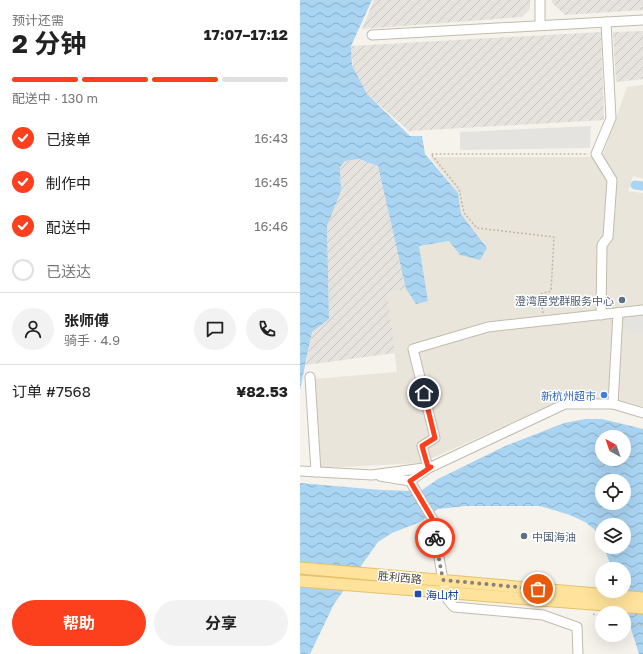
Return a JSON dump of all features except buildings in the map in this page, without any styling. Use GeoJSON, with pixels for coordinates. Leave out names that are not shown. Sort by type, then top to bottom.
{"type":"FeatureCollection","features":[{"type":"Feature","properties":{"kind":"main road","name":"胜利西路"},"geometry":{"type":"LineString","coordinates":[[300,568],[443,580],[620,601],[643,608]]}},
{"type":"Feature","properties":{"kind":"main road","name":"胜利西路"},"geometry":{"type":"LineString","coordinates":[[300,581],[447,592],[620,601],[643,598]]}},
{"type":"Feature","properties":{"kind":"street"},"geometry":{"type":"LineString","coordinates":[[540,0],[540,25]]}},
{"type":"Feature","properties":{"kind":"street"},"geometry":{"type":"LineString","coordinates":[[372,35],[643,20]]}},
{"type":"Feature","properties":{"kind":"street"},"geometry":{"type":"LineString","coordinates":[[601,315],[602,245],[608,236],[612,180],[596,154],[611,118],[606,22]]}},
{"type":"Feature","properties":{"kind":"street"},"geometry":{"type":"LineString","coordinates":[[429,467],[422,446],[435,438],[413,349],[488,327],[643,310]]}},
{"type":"Feature","properties":{"kind":"street"},"geometry":{"type":"LineString","coordinates":[[613,404],[618,313]]}},
{"type":"Feature","properties":{"kind":"street"},"geometry":{"type":"LineString","coordinates":[[310,377],[316,472]]}},
{"type":"Feature","properties":{"kind":"street"},"geometry":{"type":"LineString","coordinates":[[372,475],[429,467],[565,404],[613,404],[643,413]]}},
{"type":"Feature","properties":{"kind":"street"},"geometry":{"type":"LineString","coordinates":[[412,484],[429,467]]}},
{"type":"Feature","properties":{"kind":"street"},"geometry":{"type":"LineString","coordinates":[[300,471],[372,475],[412,484],[432,518],[443,580],[448,600],[454,607],[543,616],[576,627],[578,654]]}},
{"type":"Feature","properties":{"kind":"path"},"geometry":{"type":"LineString","coordinates":[[544,321],[540,294],[551,291],[554,237],[477,228],[464,213],[459,189],[431,154],[596,154]]}},
{"type":"Feature","properties":{"kind":"path"},"geometry":{"type":"LineString","coordinates":[[631,624],[643,625]]}},
{"type":"Feature","properties":{"kind":"shaded area"},"geometry":{"type":"Polygon","coordinates":[[[374,0],[530,0],[530,9],[522,17],[362,29],[374,0]]]}},
{"type":"Feature","properties":{"kind":"shaded area"},"geometry":{"type":"Polygon","coordinates":[[[552,0],[643,0],[643,10],[565,15],[552,3],[552,0]]]}},
{"type":"Feature","properties":{"kind":"shaded area"},"geometry":{"type":"Polygon","coordinates":[[[643,31],[643,79],[616,82],[613,32],[643,31]]]}},
{"type":"Feature","properties":{"kind":"shaded area"},"geometry":{"type":"Polygon","coordinates":[[[601,32],[604,120],[409,131],[367,94],[353,67],[351,46],[601,32]]]}},
{"type":"Feature","properties":{"kind":"shaded area"},"geometry":{"type":"Polygon","coordinates":[[[643,85],[643,179],[633,176],[628,191],[643,193],[643,407],[618,400],[566,399],[421,463],[321,468],[314,379],[397,372],[387,293],[406,289],[416,304],[419,246],[449,241],[460,255],[487,248],[461,214],[458,193],[430,157],[602,157],[627,87],[643,85]]]}},
{"type":"Feature","properties":{"kind":"shaded area"},"geometry":{"type":"Polygon","coordinates":[[[591,126],[590,148],[460,150],[460,132],[591,126]]]}},
{"type":"Feature","properties":{"kind":"shaded area"},"geometry":{"type":"Polygon","coordinates":[[[359,159],[378,166],[406,289],[387,293],[395,353],[306,365],[312,332],[329,319],[327,226],[341,191],[340,166],[345,161],[359,159]]]}},
{"type":"Feature","properties":{"kind":"shaded area"},"geometry":{"type":"Polygon","coordinates":[[[622,315],[643,316],[643,334],[627,333],[627,328],[622,327],[622,315]]]}},
{"type":"Feature","properties":{"kind":"water"},"geometry":{"type":"Polygon","coordinates":[[[300,0],[372,0],[351,46],[352,65],[367,94],[410,136],[422,136],[425,154],[458,193],[461,214],[487,248],[480,260],[460,255],[449,241],[419,246],[428,301],[416,304],[406,289],[378,166],[359,159],[345,161],[340,167],[341,191],[327,226],[329,319],[312,332],[300,390],[300,0]]]}},
{"type":"Feature","properties":{"kind":"water"},"geometry":{"type":"Polygon","coordinates":[[[585,419],[602,419],[643,429],[643,654],[639,654],[631,629],[631,606],[624,606],[621,598],[631,598],[631,562],[609,562],[607,554],[631,554],[631,518],[595,518],[595,530],[585,522],[570,515],[540,506],[466,506],[438,509],[420,522],[392,533],[378,542],[334,604],[310,654],[300,654],[300,483],[381,490],[422,490],[438,479],[503,447],[564,423],[585,419]]]}},
{"type":"Feature","properties":{"kind":"waterway"},"geometry":{"type":"LineString","coordinates":[[635,185],[643,186]]}},
{"type":"Feature","properties":{"kind":"way so far"},"geometry":{"type":"LineString","coordinates":[[435,538],[443,580],[538,589]]}},
{"type":"Feature","properties":{"kind":"place","name":"澄湾居党群服务中心"},"geometry":{"type":"Point","coordinates":[622,300]}},
{"type":"Feature","properties":{"kind":"place","name":"新杭州超市"},"geometry":{"type":"Point","coordinates":[604,395]}},
{"type":"Feature","properties":{"kind":"place","name":"中国海油"},"geometry":{"type":"Point","coordinates":[524,536]}},
{"type":"Feature","properties":{"kind":"place","name":"海山村"},"geometry":{"type":"Point","coordinates":[418,594]}},
{"type":"Feature","properties":{"kind":"route"},"geometry":{"type":"LineString","coordinates":[[424,393],[435,438],[422,446],[428,467],[431,467],[410,481],[432,518],[435,538]]}}]}
